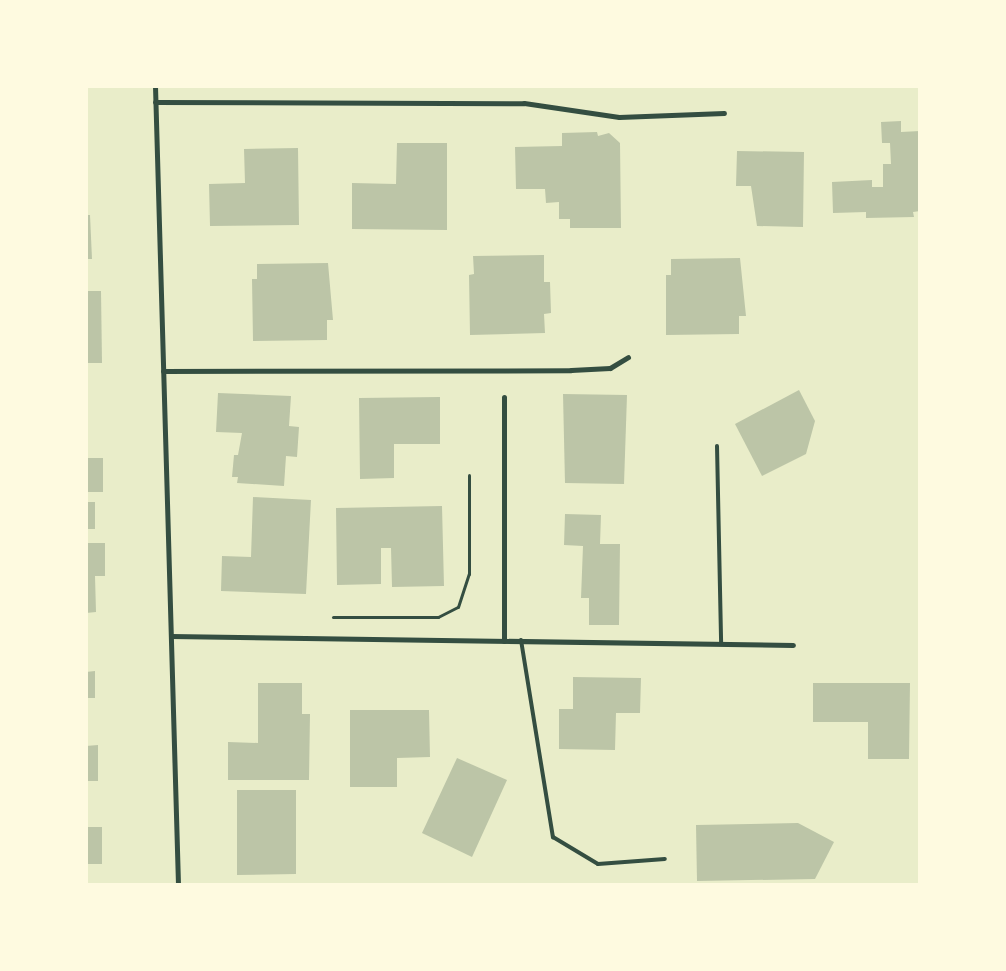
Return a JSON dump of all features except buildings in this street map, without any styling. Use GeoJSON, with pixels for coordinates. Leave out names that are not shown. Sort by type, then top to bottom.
{"type":"FeatureCollection","features":[{"type":"Feature","properties":{"kind":"street"},"geometry":{"type":"LineString","coordinates":[[155,86],[178,885]]}},
{"type":"Feature","properties":{"kind":"street"},"geometry":{"type":"LineString","coordinates":[[156,102],[524,103],[619,117],[724,113]]}},
{"type":"Feature","properties":{"kind":"street"},"geometry":{"type":"LineString","coordinates":[[163,371],[571,370],[610,368],[628,357]]}},
{"type":"Feature","properties":{"kind":"street"},"geometry":{"type":"LineString","coordinates":[[504,397],[504,641]]}},
{"type":"Feature","properties":{"kind":"street"},"geometry":{"type":"LineString","coordinates":[[171,636],[793,645]]}},
{"type":"Feature","properties":{"kind":"lane"},"geometry":{"type":"LineString","coordinates":[[717,446],[721,644]]}},
{"type":"Feature","properties":{"kind":"lane"},"geometry":{"type":"LineString","coordinates":[[521,640],[553,838],[598,864],[665,859]]}},
{"type":"Feature","properties":{"kind":"path"},"geometry":{"type":"LineString","coordinates":[[333,617],[438,617],[458,607],[469,574],[469,476]]}}]}
